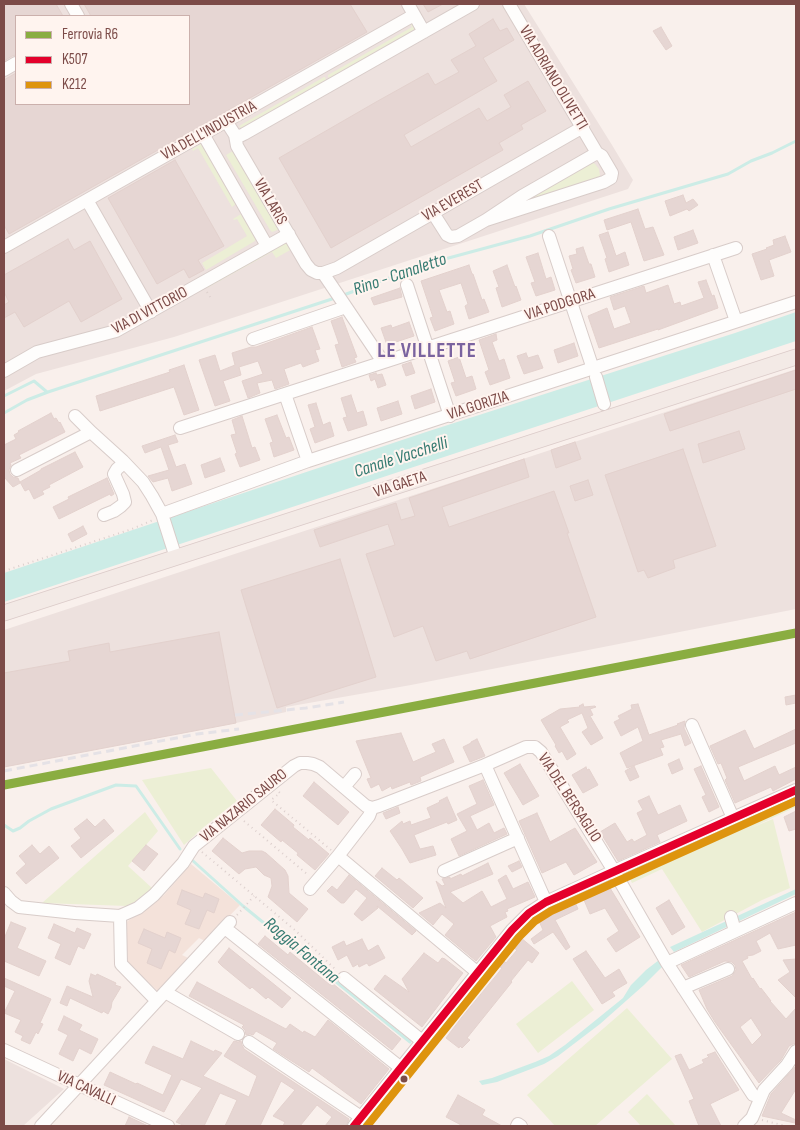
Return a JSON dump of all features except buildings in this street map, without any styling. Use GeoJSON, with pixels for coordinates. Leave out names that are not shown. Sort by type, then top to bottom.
{"type":"FeatureCollection","features":[{"type":"Feature","properties":{"kind":"main road","name":"VIA GAETA"},"geometry":{"type":"LineString","coordinates":[[4,613],[174,552],[796,357]]}},
{"type":"Feature","properties":{"kind":"street"},"geometry":{"type":"LineString","coordinates":[[71,4],[77,15]]}},
{"type":"Feature","properties":{"kind":"street","name":"VIA DELL'INDUSTRIA"},"geometry":{"type":"LineString","coordinates":[[234,135],[240,136],[244,134],[473,4]]}},
{"type":"Feature","properties":{"kind":"street","name":"VIA ADRIANO OLIVETTI"},"geometry":{"type":"LineString","coordinates":[[509,4],[598,153],[602,156],[612,173],[611,178],[604,182],[524,201]]}},
{"type":"Feature","properties":{"kind":"street"},"geometry":{"type":"LineString","coordinates":[[411,9],[424,32]]}},
{"type":"Feature","properties":{"kind":"street","name":"VIA DELL'INDUSTRIA"},"geometry":{"type":"LineString","coordinates":[[4,247],[226,121],[411,9]]}},
{"type":"Feature","properties":{"kind":"street"},"geometry":{"type":"LineString","coordinates":[[4,70],[15,64]]}},
{"type":"Feature","properties":{"kind":"street","name":"VIA LARIS"},"geometry":{"type":"LineString","coordinates":[[226,121],[234,135],[237,146],[306,264],[311,270],[323,273]]}},
{"type":"Feature","properties":{"kind":"street","name":"VIA EVEREST"},"geometry":{"type":"LineString","coordinates":[[323,273],[337,268],[583,127]]}},
{"type":"Feature","properties":{"kind":"street","name":"VIA LARIS"},"geometry":{"type":"LineString","coordinates":[[203,134],[267,246]]}},
{"type":"Feature","properties":{"kind":"street"},"geometry":{"type":"LineString","coordinates":[[433,213],[447,235],[451,238],[458,236],[524,201],[598,153]]}},
{"type":"Feature","properties":{"kind":"street"},"geometry":{"type":"LineString","coordinates":[[87,200],[151,312]]}},
{"type":"Feature","properties":{"kind":"street","name":"VIA DI VITTORIO"},"geometry":{"type":"LineString","coordinates":[[4,371],[37,352],[116,331],[288,234]]}},
{"type":"Feature","properties":{"kind":"street"},"geometry":{"type":"LineString","coordinates":[[549,236],[604,404]]}},
{"type":"Feature","properties":{"kind":"street","name":"VIA PODGORA"},"geometry":{"type":"LineString","coordinates":[[180,428],[736,248]]}},
{"type":"Feature","properties":{"kind":"street"},"geometry":{"type":"LineString","coordinates":[[713,255],[736,322]]}},
{"type":"Feature","properties":{"kind":"street"},"geometry":{"type":"LineString","coordinates":[[323,273],[383,362]]}},
{"type":"Feature","properties":{"kind":"street"},"geometry":{"type":"LineString","coordinates":[[407,285],[450,416]]}},
{"type":"Feature","properties":{"kind":"street","name":"VIA GORIZIA"},"geometry":{"type":"LineString","coordinates":[[162,518],[308,462],[450,416],[594,373],[796,302]]}},
{"type":"Feature","properties":{"kind":"street"},"geometry":{"type":"LineString","coordinates":[[253,339],[346,307]]}},
{"type":"Feature","properties":{"kind":"street"},"geometry":{"type":"LineString","coordinates":[[286,394],[308,462]]}},
{"type":"Feature","properties":{"kind":"street"},"geometry":{"type":"LineString","coordinates":[[75,416],[143,482],[162,518],[174,552]]}},
{"type":"Feature","properties":{"kind":"street"},"geometry":{"type":"LineString","coordinates":[[17,470],[91,432]]}},
{"type":"Feature","properties":{"kind":"street"},"geometry":{"type":"LineString","coordinates":[[104,515],[114,511],[124,502],[123,494],[114,474],[124,463]]}},
{"type":"Feature","properties":{"kind":"street"},"geometry":{"type":"LineString","coordinates":[[692,725],[733,818]]}},
{"type":"Feature","properties":{"kind":"street","name":"VIA DEL BERSAGLIO"},"geometry":{"type":"LineString","coordinates":[[372,808],[485,765],[526,747],[535,747],[542,752],[667,963],[759,1093]]}},
{"type":"Feature","properties":{"kind":"street","name":"VIA NAZARIO SAURO"},"geometry":{"type":"LineString","coordinates":[[120,916],[138,908],[154,895],[193,847],[271,783],[300,763],[313,764],[320,767],[366,806],[372,808]]}},
{"type":"Feature","properties":{"kind":"street"},"geometry":{"type":"LineString","coordinates":[[485,765],[546,902]]}},
{"type":"Feature","properties":{"kind":"street"},"geometry":{"type":"LineString","coordinates":[[344,787],[355,774]]}},
{"type":"Feature","properties":{"kind":"street"},"geometry":{"type":"LineString","coordinates":[[249,1042],[358,1122],[519,922],[529,913],[546,902],[796,790]]}},
{"type":"Feature","properties":{"kind":"street"},"geometry":{"type":"LineString","coordinates":[[313,885],[369,816],[372,808]]}},
{"type":"Feature","properties":{"kind":"street"},"geometry":{"type":"LineString","coordinates":[[444,871],[518,838]]}},
{"type":"Feature","properties":{"kind":"street"},"geometry":{"type":"LineString","coordinates":[[338,856],[478,973]]}},
{"type":"Feature","properties":{"kind":"street"},"geometry":{"type":"LineString","coordinates":[[4,893],[18,908],[75,914],[120,916],[120,964],[161,996],[238,1034]]}},
{"type":"Feature","properties":{"kind":"street"},"geometry":{"type":"LineString","coordinates":[[667,963],[796,903]]}},
{"type":"Feature","properties":{"kind":"street"},"geometry":{"type":"LineString","coordinates":[[730,917],[735,931]]}},
{"type":"Feature","properties":{"kind":"street"},"geometry":{"type":"LineString","coordinates":[[46,1125],[161,996],[228,925],[401,1068]]}},
{"type":"Feature","properties":{"kind":"street"},"geometry":{"type":"LineString","coordinates":[[683,988],[728,969]]}},
{"type":"Feature","properties":{"kind":"street"},"geometry":{"type":"LineString","coordinates":[[344,978],[422,1041]]}},
{"type":"Feature","properties":{"kind":"street","name":"VIA CAVALLI"},"geometry":{"type":"LineString","coordinates":[[4,1050],[168,1126]]}},
{"type":"Feature","properties":{"kind":"street"},"geometry":{"type":"LineString","coordinates":[[747,1124],[746,1113],[750,1101],[787,1065],[796,1051]]}},
{"type":"Feature","properties":{"kind":"path"},"geometry":{"type":"LineString","coordinates":[[4,571],[162,518]]}},
{"type":"Feature","properties":{"kind":"path"},"geometry":{"type":"LineString","coordinates":[[271,783],[280,794],[271,800],[338,856]]}},
{"type":"Feature","properties":{"kind":"path"},"geometry":{"type":"LineString","coordinates":[[236,811],[245,822],[313,885]]}},
{"type":"Feature","properties":{"kind":"path"},"geometry":{"type":"LineString","coordinates":[[193,847],[255,896],[344,978]]}},
{"type":"Feature","properties":{"kind":"path"},"geometry":{"type":"LineString","coordinates":[[228,925],[255,896]]}},
{"type":"Feature","properties":{"kind":"path"},"geometry":{"type":"LineString","coordinates":[[747,1124],[786,1126]]}},
{"type":"Feature","properties":{"kind":"shaded area"},"geometry":{"type":"Polygon","coordinates":[[[4,4],[524,4],[633,180],[628,189],[174,337],[36,374],[4,391],[4,4]]]}},
{"type":"Feature","properties":{"kind":"shaded area"},"geometry":{"type":"Polygon","coordinates":[[[796,369],[796,609],[411,685],[286,707],[286,712],[236,723],[4,767],[4,630],[796,369]]]}},
{"type":"Feature","properties":{"kind":"shaded area"},"geometry":{"type":"Polygon","coordinates":[[[191,864],[240,905],[205,941],[199,938],[182,955],[190,959],[159,992],[128,964],[125,923],[164,895],[191,864]]]}},
{"type":"Feature","properties":{"kind":"shaded area"},"geometry":{"type":"Polygon","coordinates":[[[4,1059],[64,1089],[23,1126],[4,1126],[4,1059]]]}},
{"type":"Feature","properties":{"kind":"green space"},"geometry":{"type":"Polygon","coordinates":[[[410,24],[415,29],[330,78],[328,77],[328,75],[412,27],[410,24]]]}},
{"type":"Feature","properties":{"kind":"green space"},"geometry":{"type":"Polygon","coordinates":[[[324,77],[326,80],[241,128],[239,126],[324,77]]]}},
{"type":"Feature","properties":{"kind":"green space"},"geometry":{"type":"Polygon","coordinates":[[[201,144],[236,204],[232,207],[198,148],[193,151],[192,149],[201,144]]]}},
{"type":"Feature","properties":{"kind":"green space"},"geometry":{"type":"Polygon","coordinates":[[[233,151],[279,229],[272,232],[270,230],[226,155],[233,151]]]}},
{"type":"Feature","properties":{"kind":"green space"},"geometry":{"type":"Polygon","coordinates":[[[591,162],[599,169],[600,178],[529,199],[591,162]]]}},
{"type":"Feature","properties":{"kind":"green space"},"geometry":{"type":"Polygon","coordinates":[[[241,214],[255,241],[206,270],[202,263],[247,236],[237,219],[233,219],[241,214]]]}},
{"type":"Feature","properties":{"kind":"green space"},"geometry":{"type":"Polygon","coordinates":[[[287,240],[292,249],[276,258],[272,252],[207,288],[206,286],[287,240]]]}},
{"type":"Feature","properties":{"kind":"green space"},"geometry":{"type":"Polygon","coordinates":[[[211,768],[237,801],[184,845],[142,780],[211,768]]]}},
{"type":"Feature","properties":{"kind":"green space"},"geometry":{"type":"Polygon","coordinates":[[[796,800],[796,807],[751,828],[773,819],[790,888],[762,900],[702,932],[662,869],[632,883],[629,877],[633,873],[796,800]]]}},
{"type":"Feature","properties":{"kind":"green space"},"geometry":{"type":"Polygon","coordinates":[[[145,812],[158,831],[128,866],[152,888],[143,898],[127,906],[42,903],[145,812]]]}},
{"type":"Feature","properties":{"kind":"green space"},"geometry":{"type":"Polygon","coordinates":[[[572,981],[594,1010],[538,1053],[516,1024],[572,981]]]}},
{"type":"Feature","properties":{"kind":"green space"},"geometry":{"type":"Polygon","coordinates":[[[627,1008],[672,1059],[595,1126],[555,1126],[527,1095],[627,1008]]]}},
{"type":"Feature","properties":{"kind":"green space"},"geometry":{"type":"Polygon","coordinates":[[[647,1094],[676,1126],[641,1126],[628,1112],[647,1094]]]}},
{"type":"Feature","properties":{"kind":"water","name":"Canale Vacchelli"},"geometry":{"type":"Polygon","coordinates":[[[796,312],[796,341],[4,602],[4,573],[426,432],[796,312]]]}},
{"type":"Feature","properties":{"kind":"water"},"geometry":{"type":"Polygon","coordinates":[[[796,889],[796,894],[674,952],[670,947],[796,889]]]}},
{"type":"Feature","properties":{"kind":"water"},"geometry":{"type":"Polygon","coordinates":[[[659,960],[663,966],[644,985],[600,1024],[558,1056],[544,1064],[497,1082],[482,1085],[479,1081],[492,1078],[549,1056],[623,998],[631,985],[659,960]]]}},
{"type":"Feature","properties":{"kind":"waterway","name":"Rino - Canaletto"},"geometry":{"type":"LineString","coordinates":[[341,296],[430,263],[530,236],[609,209],[728,174],[751,161],[796,141]]}},
{"type":"Feature","properties":{"kind":"waterway","name":"Rino - Canaletto"},"geometry":{"type":"LineString","coordinates":[[4,413],[27,400],[48,392],[335,298]]}},
{"type":"Feature","properties":{"kind":"waterway"},"geometry":{"type":"LineString","coordinates":[[4,396],[34,381],[47,392]]}},
{"type":"Feature","properties":{"kind":"waterway","name":"Roggia Fontana"},"geometry":{"type":"LineString","coordinates":[[4,825],[13,831],[51,809],[116,785],[136,786],[180,849]]}},
{"type":"Feature","properties":{"kind":"waterway","name":"Roggia Fontana"},"geometry":{"type":"LineString","coordinates":[[192,860],[243,906],[410,1042]]}},
{"type":"Feature","properties":{"kind":"railway"},"geometry":{"type":"LineString","coordinates":[[235,715],[344,702]]}},
{"type":"Feature","properties":{"kind":"railway"},"geometry":{"type":"LineString","coordinates":[[4,771],[197,734],[239,729]]}},
{"type":"Feature","properties":{"kind":"rail line","name":"R6"},"geometry":{"type":"LineString","coordinates":[[4,785],[796,633]]}},
{"type":"Feature","properties":{"kind":"transit line","name":"K507"},"geometry":{"type":"LineString","coordinates":[[354,1126],[512,930],[529,913],[546,902],[796,790]]}},
{"type":"Feature","properties":{"kind":"transit line","name":"K212"},"geometry":{"type":"LineString","coordinates":[[367,1126],[519,937],[535,921],[551,911],[796,801]]}},
{"type":"Feature","properties":{"kind":"district","name":"LE VILLETTE"},"geometry":{"type":"Point","coordinates":[427,352]}}]}
